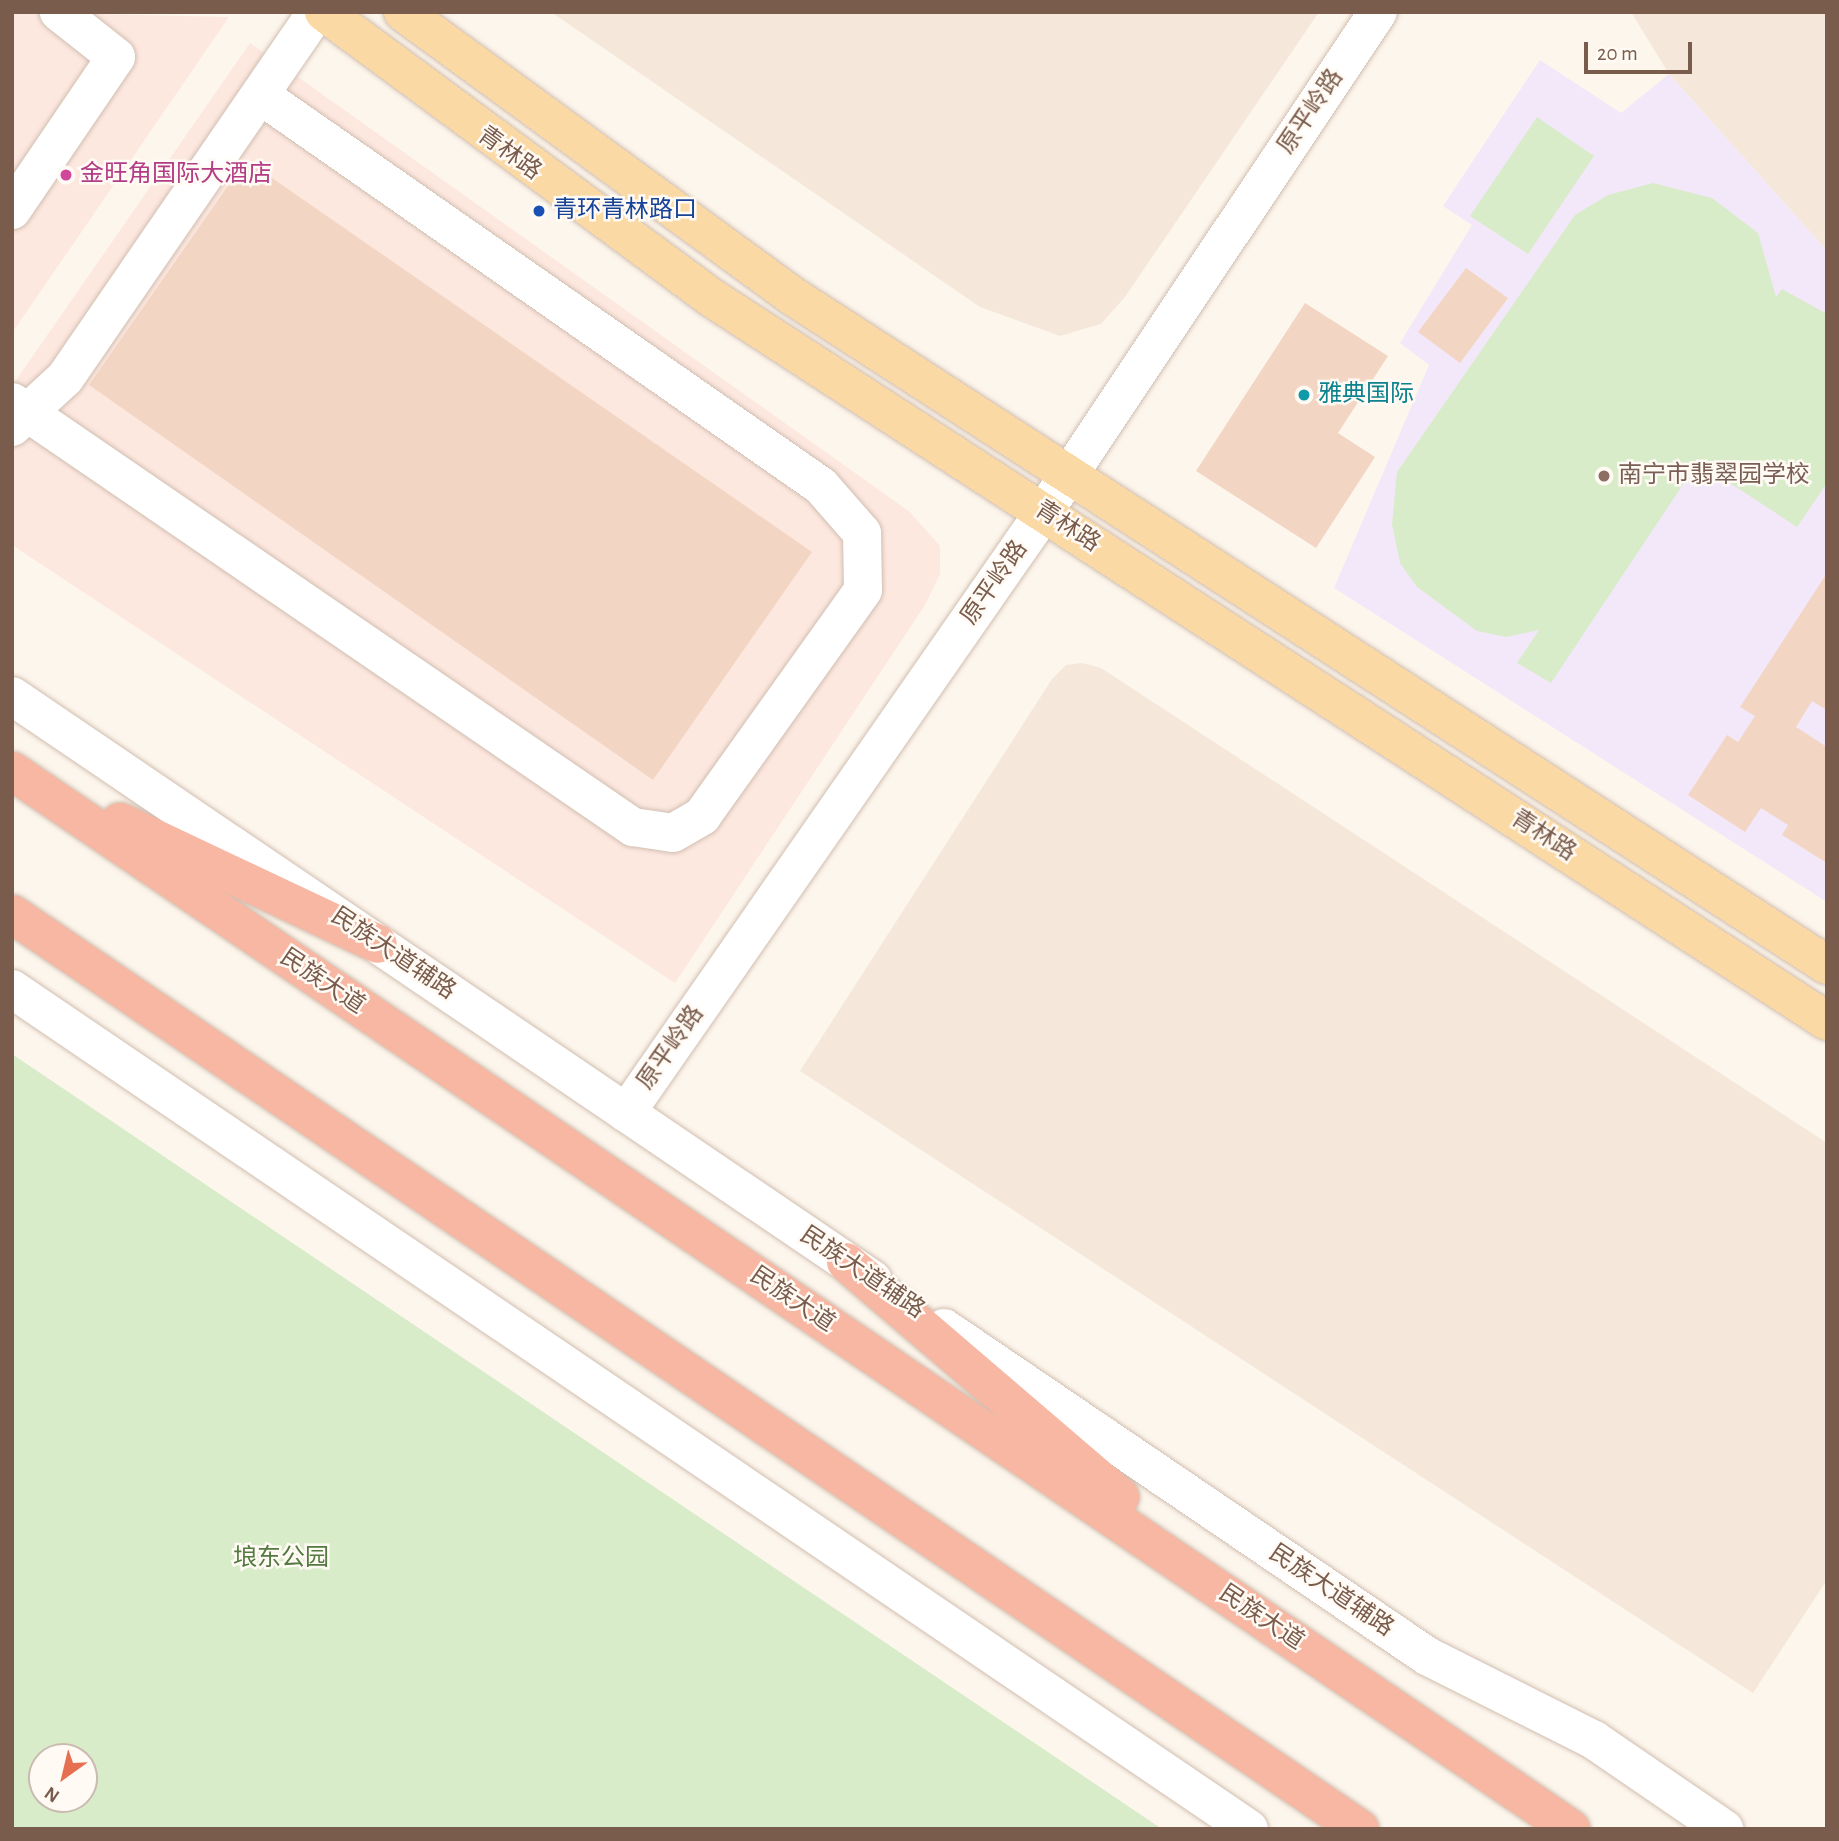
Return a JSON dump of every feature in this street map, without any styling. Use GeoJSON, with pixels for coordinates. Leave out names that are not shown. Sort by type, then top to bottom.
{"type":"FeatureCollection","features":[{"type":"Feature","properties":{"kind":"highway"},"geometry":{"type":"LineString","coordinates":[[12,771],[377,944]]}},
{"type":"Feature","properties":{"kind":"highway","name":"民族大道"},"geometry":{"type":"LineString","coordinates":[[12,771],[1571,1829]]}},
{"type":"Feature","properties":{"kind":"highway"},"geometry":{"type":"LineString","coordinates":[[12,914],[1360,1829]]}},
{"type":"Feature","properties":{"kind":"highway"},"geometry":{"type":"LineString","coordinates":[[846,1262],[1262,1619]]}},
{"type":"Feature","properties":{"kind":"main road","name":"青林路"},"geometry":{"type":"LineString","coordinates":[[324,12],[712,298],[1827,1021]]}},
{"type":"Feature","properties":{"kind":"main road","name":"青林路"},"geometry":{"type":"LineString","coordinates":[[403,12],[794,297],[1827,965]]}},
{"type":"Feature","properties":{"kind":"street"},"geometry":{"type":"LineString","coordinates":[[12,210],[116,57],[59,12]]}},
{"type":"Feature","properties":{"kind":"street"},"geometry":{"type":"LineString","coordinates":[[260,95],[821,485],[862,533],[863,590],[702,816],[673,833],[633,827],[16,413],[65,379],[260,95],[317,12]]}},
{"type":"Feature","properties":{"kind":"street","name":"原平岭路"},"geometry":{"type":"LineString","coordinates":[[626,1112],[1044,512],[1378,12]]}},
{"type":"Feature","properties":{"kind":"street","name":"民族大道辅路"},"geometry":{"type":"LineString","coordinates":[[12,696],[1427,1656],[1594,1740],[1724,1829]]}},
{"type":"Feature","properties":{"kind":"street"},"geometry":{"type":"LineString","coordinates":[[12,989],[1249,1829]]}},
{"type":"Feature","properties":{"kind":"shaded area","name":"金旺角国际大酒店"},"geometry":{"type":"Polygon","coordinates":[[[12,12],[229,17],[12,333],[12,12]]]}},
{"type":"Feature","properties":{"kind":"shaded area"},"geometry":{"type":"Polygon","coordinates":[[[551,12],[1319,12],[1125,297],[1101,324],[1060,336],[980,307],[551,12]]]}},
{"type":"Feature","properties":{"kind":"shaded area"},"geometry":{"type":"Polygon","coordinates":[[[1631,12],[1827,12],[1827,251],[1669,74],[1631,12]]]}},
{"type":"Feature","properties":{"kind":"shaded area"},"geometry":{"type":"Polygon","coordinates":[[[250,43],[910,512],[940,546],[940,574],[925,605],[675,983],[12,545],[12,386],[250,43]]]}},
{"type":"Feature","properties":{"kind":"shaded area","name":"南宁市翡翠园学校"},"geometry":{"type":"Polygon","coordinates":[[[1540,60],[1621,113],[1669,74],[1827,251],[1827,902],[1334,588],[1429,365],[1400,343],[1472,225],[1443,206],[1540,60]]]}},
{"type":"Feature","properties":{"kind":"shaded area"},"geometry":{"type":"Polygon","coordinates":[[[1082,663],[1101,668],[1827,1143],[1827,1580],[1753,1693],[800,1071],[1052,679],[1066,665],[1082,663]]]}},
{"type":"Feature","properties":{"kind":"green space"},"geometry":{"type":"Polygon","coordinates":[[[1537,117],[1594,156],[1528,254],[1470,216],[1537,117]]]}},
{"type":"Feature","properties":{"kind":"green space"},"geometry":{"type":"Polygon","coordinates":[[[1653,183],[1712,198],[1758,233],[1776,297],[1782,289],[1827,314],[1827,483],[1797,527],[1698,462],[1551,683],[1517,663],[1539,630],[1506,637],[1477,631],[1417,587],[1400,563],[1392,524],[1397,472],[1575,215],[1608,195],[1653,183]]]}},
{"type":"Feature","properties":{"kind":"green space","name":"埌东公园"},"geometry":{"type":"Polygon","coordinates":[[[12,1054],[1162,1829],[12,1829],[12,1054]]]}},
{"type":"Feature","properties":{"kind":"building"},"geometry":{"type":"Polygon","coordinates":[[[246,160],[812,552],[653,780],[89,385],[246,160]]]}},
{"type":"Feature","properties":{"kind":"building"},"geometry":{"type":"Polygon","coordinates":[[[1466,268],[1508,298],[1460,363],[1418,332],[1466,268]]]}},
{"type":"Feature","properties":{"kind":"building","name":"雅典国际"},"geometry":{"type":"Polygon","coordinates":[[[1305,303],[1388,356],[1338,433],[1375,457],[1316,548],[1196,471],[1305,303]]]}},
{"type":"Feature","properties":{"kind":"building"},"geometry":{"type":"Polygon","coordinates":[[[1827,573],[1827,710],[1812,701],[1796,727],[1827,747],[1827,863],[1782,835],[1788,825],[1761,808],[1745,832],[1688,795],[1727,735],[1738,742],[1755,716],[1740,707],[1827,573]]]}},
{"type":"Feature","properties":{"kind":"place","name":"金旺角国际大酒店"},"geometry":{"type":"Point","coordinates":[66,175]}},
{"type":"Feature","properties":{"kind":"place","name":"青环青林路口"},"geometry":{"type":"Point","coordinates":[539,211]}},
{"type":"Feature","properties":{"kind":"place","name":"雅典国际"},"geometry":{"type":"Point","coordinates":[1304,395]}},
{"type":"Feature","properties":{"kind":"place","name":"南宁市翡翠园学校"},"geometry":{"type":"Point","coordinates":[1604,476]}}]}
